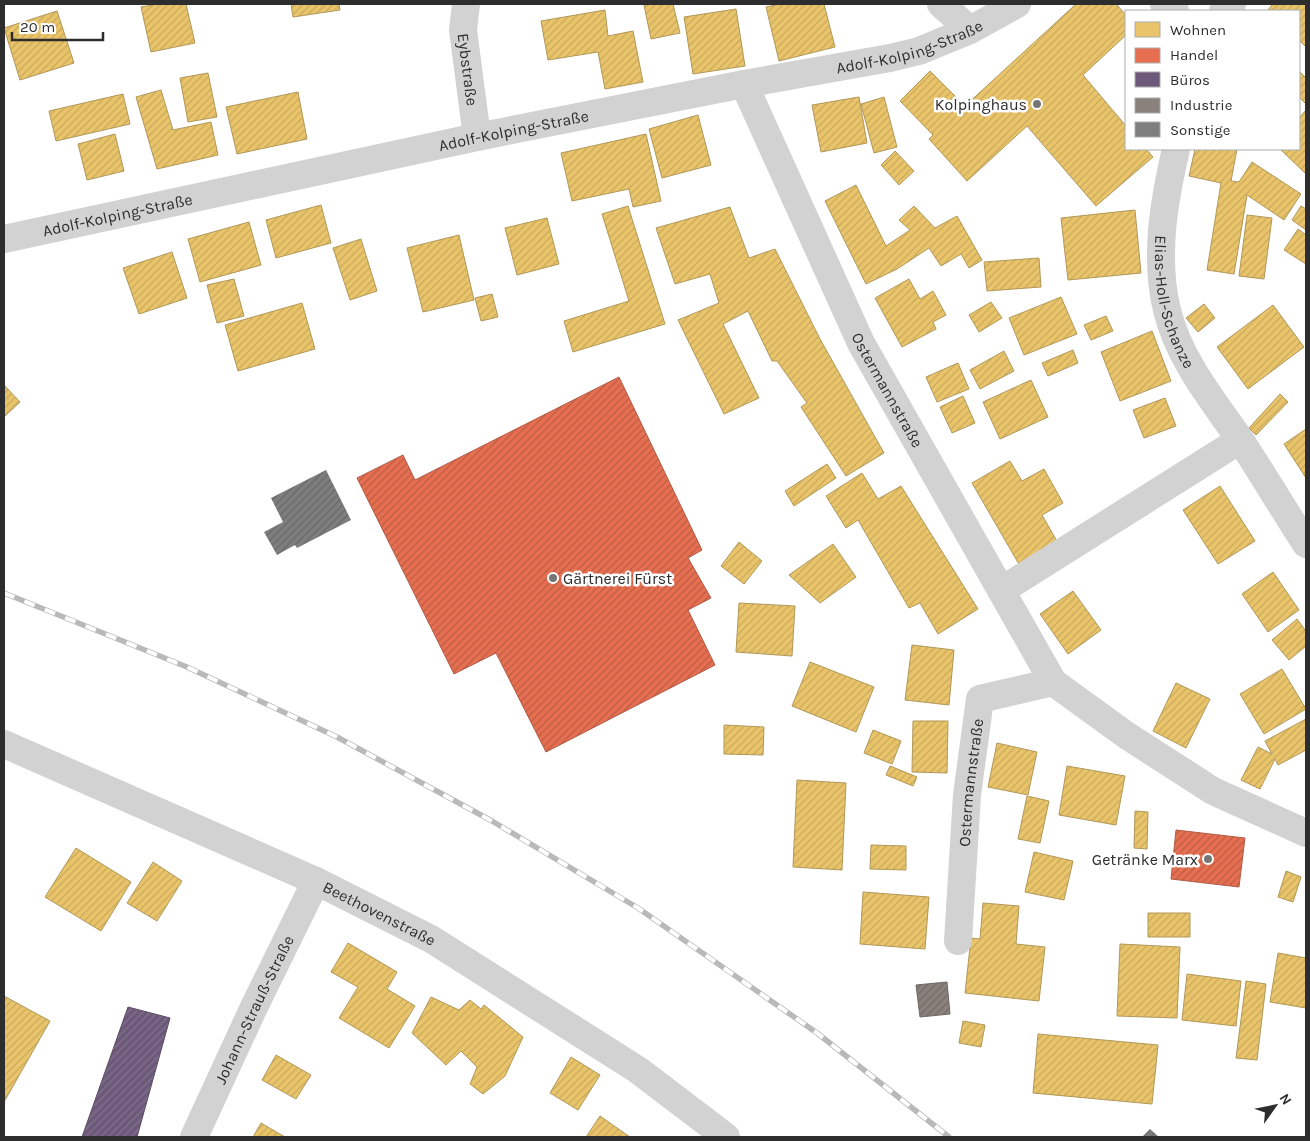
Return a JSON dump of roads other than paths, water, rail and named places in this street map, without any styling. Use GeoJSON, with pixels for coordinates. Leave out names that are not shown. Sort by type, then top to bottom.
{"type":"FeatureCollection","features":[{"type":"Feature","properties":{"kind":"street","name":"Eybstraße"},"geometry":{"type":"LineString","coordinates":[[466,4],[463,30],[477,137]]}},
{"type":"Feature","properties":{"kind":"street"},"geometry":{"type":"LineString","coordinates":[[941,4],[970,30]]}},
{"type":"Feature","properties":{"kind":"street","name":"Adolf-Kolping-Straße"},"geometry":{"type":"LineString","coordinates":[[4,239],[477,137],[919,51],[970,30],[1017,4]]}},
{"type":"Feature","properties":{"kind":"street","name":"Ostermannstraße"},"geometry":{"type":"LineString","coordinates":[[744,84],[861,343],[1053,682],[1126,735],[1213,791],[1306,833]]}},
{"type":"Feature","properties":{"kind":"street","name":"Elias-Holl-Schanze"},"geometry":{"type":"LineString","coordinates":[[1176,150],[1164,201],[1161,230],[1166,309],[1175,338],[1204,390],[1240,440],[1306,544]]}},
{"type":"Feature","properties":{"kind":"street"},"geometry":{"type":"LineString","coordinates":[[1002,590],[1240,440]]}},
{"type":"Feature","properties":{"kind":"street","name":"Ostermannstraße"},"geometry":{"type":"LineString","coordinates":[[958,941],[966,795],[980,699],[1053,682]]}},
{"type":"Feature","properties":{"kind":"street","name":"Beethovenstraße"},"geometry":{"type":"LineString","coordinates":[[4,744],[316,881],[432,939],[638,1070],[695,1126],[726,1137]]}},
{"type":"Feature","properties":{"kind":"street","name":"Johann-Strauß-Straße"},"geometry":{"type":"LineString","coordinates":[[194,1137],[254,1007],[316,881]]}},
{"type":"Feature","properties":{"kind":"railway"},"geometry":{"type":"LineString","coordinates":[[4,593],[187,667],[337,737],[492,821],[638,908],[817,1033],[949,1137]]}},
{"type":"Feature","properties":{"kind":"place","name":"Kolpinghaus"},"geometry":{"type":"Point","coordinates":[1037,104]}},
{"type":"Feature","properties":{"kind":"place","name":"Gärtnerei Fürst"},"geometry":{"type":"Point","coordinates":[553,578]}},
{"type":"Feature","properties":{"kind":"place","name":"Getränke Marx"},"geometry":{"type":"Point","coordinates":[1208,859]}}]}
